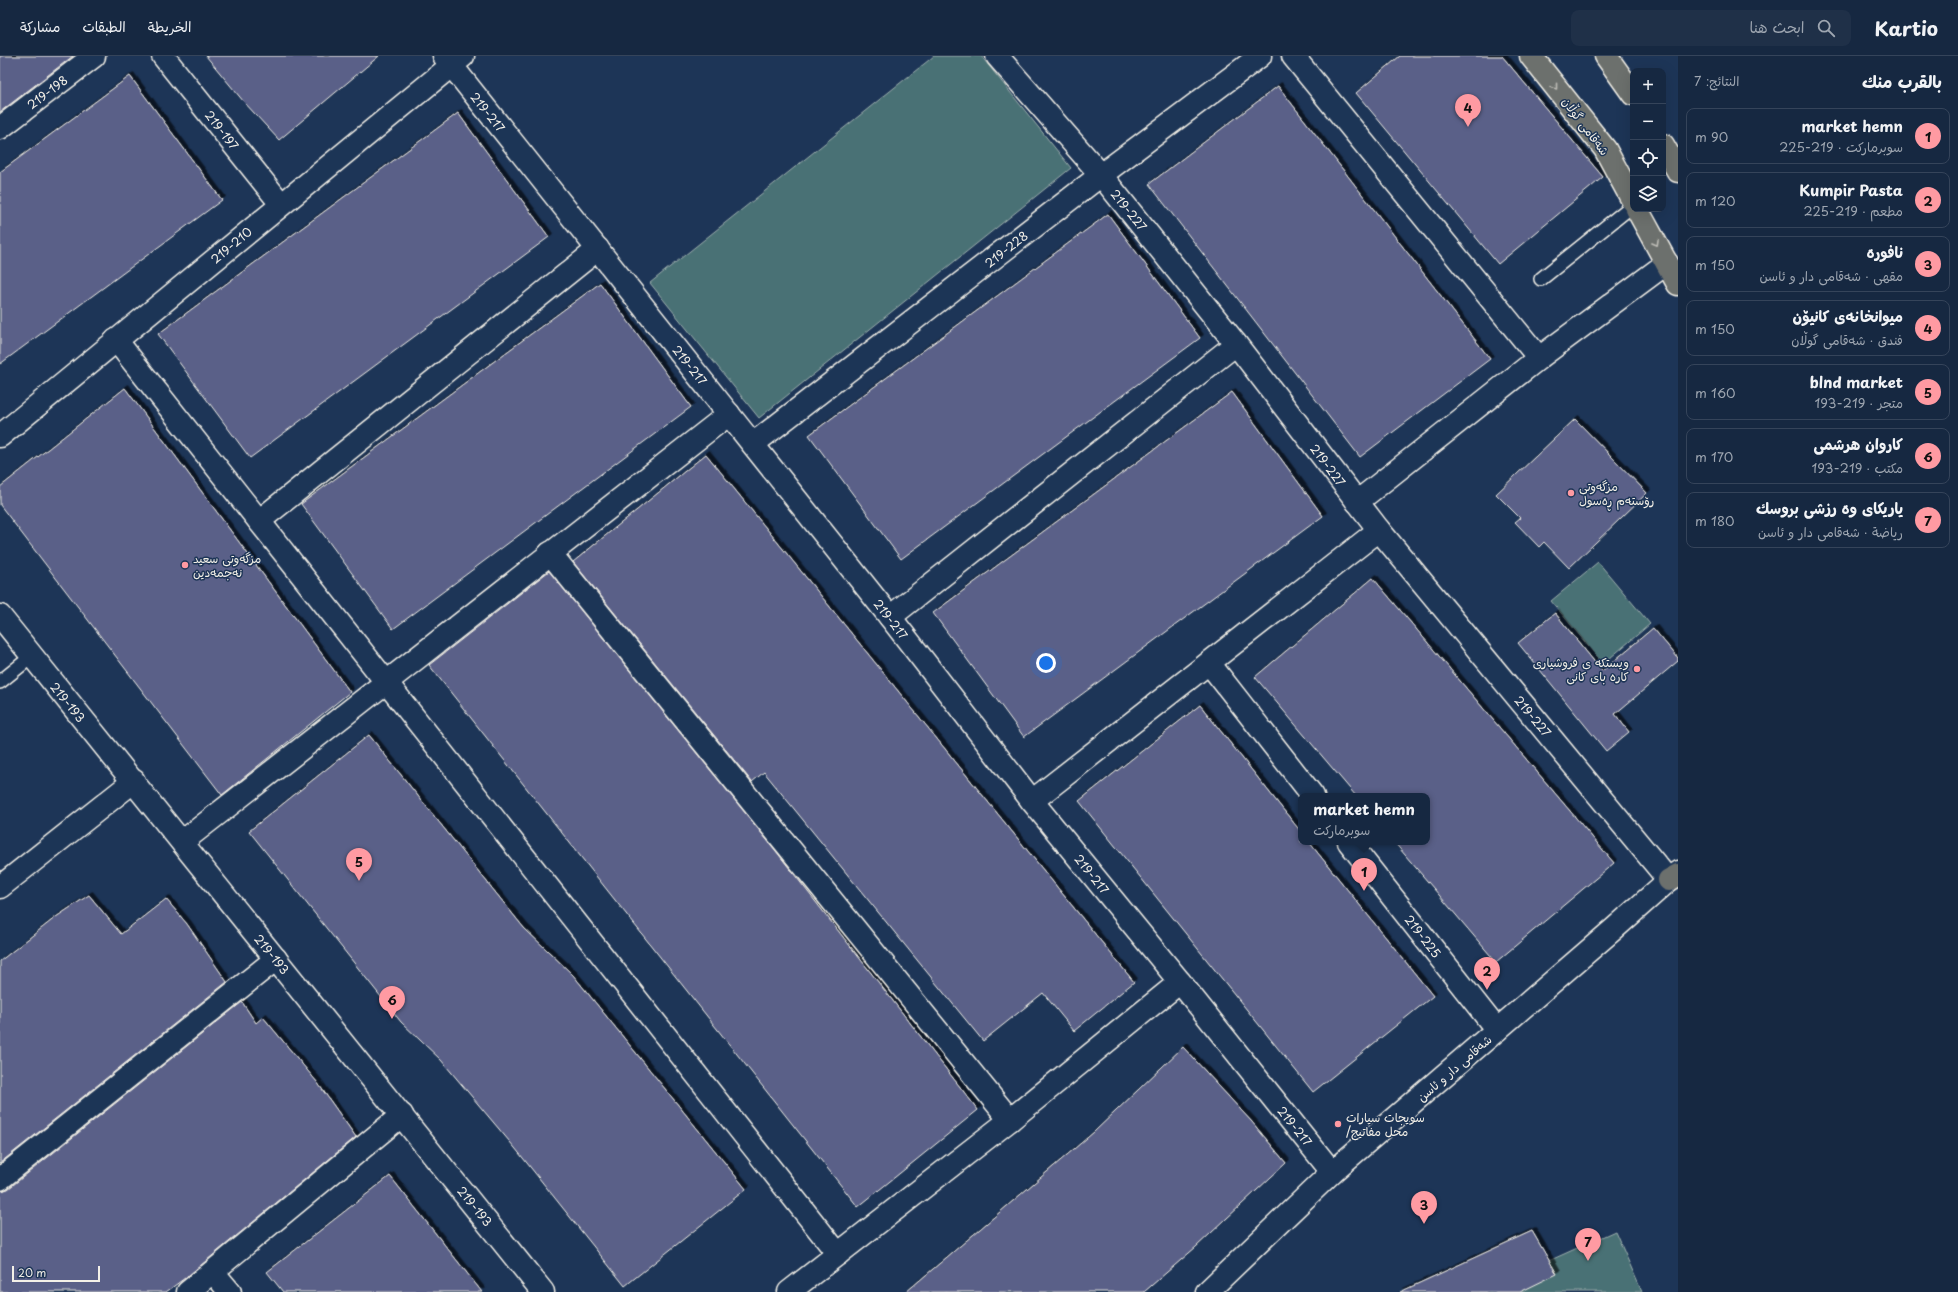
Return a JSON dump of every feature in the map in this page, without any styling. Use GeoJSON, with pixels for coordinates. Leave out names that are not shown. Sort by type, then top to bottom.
{"type":"FeatureCollection","features":[{"type":"Feature","properties":{"kind":"main road","name":"شەقامی گوڵان"},"geometry":{"type":"LineString","coordinates":[[1531,56],[1605,149],[1630,195]]}},
{"type":"Feature","properties":{"kind":"main road"},"geometry":{"type":"LineString","coordinates":[[1606,56],[1630,90]]}},
{"type":"Feature","properties":{"kind":"main road"},"geometry":{"type":"LineString","coordinates":[[1666,150],[1678,171]]}},
{"type":"Feature","properties":{"kind":"main road"},"geometry":{"type":"LineString","coordinates":[[1639,212],[1678,284]]}},
{"type":"Feature","properties":{"kind":"street","name":"219-198"},"geometry":{"type":"LineString","coordinates":[[0,128],[94,56]]}},
{"type":"Feature","properties":{"kind":"street","name":"219-197"},"geometry":{"type":"LineString","coordinates":[[163,56],[281,204]]}},
{"type":"Feature","properties":{"kind":"street","name":"219-227"},"geometry":{"type":"LineString","coordinates":[[997,56],[1101,175],[1236,344],[1379,530],[1672,875]]}},
{"type":"Feature","properties":{"kind":"street","name":"219-228"},"geometry":{"type":"LineString","coordinates":[[753,444],[1101,175],[1260,56]]}},
{"type":"Feature","properties":{"kind":"street"},"geometry":{"type":"LineString","coordinates":[[1293,56],[1539,358]]}},
{"type":"Feature","properties":{"kind":"street","name":"219-210"},"geometry":{"type":"LineString","coordinates":[[0,436],[281,204],[453,59]]}},
{"type":"Feature","properties":{"kind":"street","name":"219-217"},"geometry":{"type":"LineString","coordinates":[[453,59],[598,250],[890,617],[1032,801],[1180,982],[1332,1172]]}},
{"type":"Feature","properties":{"kind":"street"},"geometry":{"type":"LineString","coordinates":[[259,522],[598,250]]}},
{"type":"Feature","properties":{"kind":"street"},"geometry":{"type":"LineString","coordinates":[[1357,502],[1539,358],[1667,263]]}},
{"type":"Feature","properties":{"kind":"street"},"geometry":{"type":"LineString","coordinates":[[116,340],[838,1254]]}},
{"type":"Feature","properties":{"kind":"street"},"geometry":{"type":"LineString","coordinates":[[890,617],[1236,344]]}},
{"type":"Feature","properties":{"kind":"street"},"geometry":{"type":"LineString","coordinates":[[182,842],[729,414]]}},
{"type":"Feature","properties":{"kind":"street"},"geometry":{"type":"LineString","coordinates":[[1032,801],[1379,530]]}},
{"type":"Feature","properties":{"kind":"street"},"geometry":{"type":"LineString","coordinates":[[550,553],[1010,1120]]}},
{"type":"Feature","properties":{"kind":"street","name":"219-193"},"geometry":{"type":"LineString","coordinates":[[0,616],[31,657],[134,781],[543,1292]]}},
{"type":"Feature","properties":{"kind":"street"},"geometry":{"type":"LineString","coordinates":[[1209,663],[1311,793]]}},
{"type":"Feature","properties":{"kind":"street"},"geometry":{"type":"LineString","coordinates":[[0,887],[134,781]]}},
{"type":"Feature","properties":{"kind":"street","name":"219-225"},"geometry":{"type":"LineString","coordinates":[[1351,845],[1497,1030]]}},
{"type":"Feature","properties":{"kind":"street","name":"شەقامی دار و ئاسن"},"geometry":{"type":"LineString","coordinates":[[1207,1292],[1332,1172],[1616,928],[1672,875],[1678,855]]}},
{"type":"Feature","properties":{"kind":"street"},"geometry":{"type":"LineString","coordinates":[[0,1179],[276,959]]}},
{"type":"Feature","properties":{"kind":"street"},"geometry":{"type":"LineString","coordinates":[[789,1292],[1010,1120],[1180,982]]}},
{"type":"Feature","properties":{"kind":"street"},"geometry":{"type":"LineString","coordinates":[[188,1292],[402,1115]]}},
{"type":"Feature","properties":{"kind":"street"},"geometry":{"type":"LineString","coordinates":[[213,1272],[230,1292]]}},
{"type":"Feature","properties":{"kind":"lane"},"geometry":{"type":"LineString","coordinates":[[1541,279],[1630,207]]}},
{"type":"Feature","properties":{"kind":"lane"},"geometry":{"type":"LineString","coordinates":[[0,682],[31,657]]}},
{"type":"Feature","properties":{"kind":"green space"},"geometry":{"type":"Polygon","coordinates":[[[934,56],[981,56],[1071,168],[759,418],[650,283],[934,56]]]}},
{"type":"Feature","properties":{"kind":"green space"},"geometry":{"type":"Polygon","coordinates":[[[1598,562],[1650,624],[1603,664],[1551,601],[1598,562]]]}},
{"type":"Feature","properties":{"kind":"green space"},"geometry":{"type":"Polygon","coordinates":[[[1615,1231],[1642,1292],[1480,1292],[1615,1231]]]}},
{"type":"Feature","properties":{"kind":"building"},"geometry":{"type":"Polygon","coordinates":[[[0,56],[73,56],[0,112],[0,56]]]}},
{"type":"Feature","properties":{"kind":"building"},"geometry":{"type":"Polygon","coordinates":[[[206,56],[379,56],[279,140],[244,102],[206,56]]]}},
{"type":"Feature","properties":{"kind":"building"},"geometry":{"type":"Polygon","coordinates":[[[1400,56],[1502,56],[1603,177],[1498,264],[1356,93],[1400,56]]]}},
{"type":"Feature","properties":{"kind":"building"},"geometry":{"type":"Polygon","coordinates":[[[130,76],[222,200],[0,364],[0,172],[130,76]]]}},
{"type":"Feature","properties":{"kind":"building"},"geometry":{"type":"Polygon","coordinates":[[[1278,86],[1490,359],[1360,457],[1149,184],[1278,86]]]}},
{"type":"Feature","properties":{"kind":"building"},"geometry":{"type":"Polygon","coordinates":[[[458,113],[549,237],[250,458],[158,334],[458,113]]]}},
{"type":"Feature","properties":{"kind":"building"},"geometry":{"type":"Polygon","coordinates":[[[1108,214],[1200,338],[901,559],[809,435],[1108,214]]]}},
{"type":"Feature","properties":{"kind":"building"},"geometry":{"type":"Polygon","coordinates":[[[600,283],[691,407],[393,629],[301,504],[600,283]]]}},
{"type":"Feature","properties":{"kind":"building"},"geometry":{"type":"Polygon","coordinates":[[[125,388],[350,692],[222,795],[0,505],[0,487],[125,388]]]}},
{"type":"Feature","properties":{"kind":"building"},"geometry":{"type":"Polygon","coordinates":[[[1232,392],[1323,516],[1024,737],[933,613],[1232,392]]]}},
{"type":"Feature","properties":{"kind":"building"},"geometry":{"type":"Polygon","coordinates":[[[1575,419],[1647,493],[1569,568],[1544,542],[1539,547],[1515,522],[1520,518],[1496,494],[1575,419]]]}},
{"type":"Feature","properties":{"kind":"building"},"geometry":{"type":"Polygon","coordinates":[[[706,454],[1134,982],[1074,1031],[1043,993],[983,1041],[764,772],[752,782],[573,562],[706,454]]]}},
{"type":"Feature","properties":{"kind":"building"},"geometry":{"type":"Polygon","coordinates":[[[549,571],[776,851],[978,1110],[858,1207],[429,665],[549,571]]]}},
{"type":"Feature","properties":{"kind":"building"},"geometry":{"type":"Polygon","coordinates":[[[1373,578],[1614,863],[1496,962],[1397,845],[1430,845],[1430,793],[1353,793],[1255,677],[1373,578]]]}},
{"type":"Feature","properties":{"kind":"building"},"geometry":{"type":"Polygon","coordinates":[[[1555,613],[1602,671],[1653,628],[1678,658],[1678,661],[1615,714],[1629,732],[1606,751],[1518,643],[1555,613]]]}},
{"type":"Feature","properties":{"kind":"building"},"geometry":{"type":"Polygon","coordinates":[[[1200,705],[1298,828],[1298,845],[1311,845],[1433,996],[1313,1092],[1079,801],[1200,705]]]}},
{"type":"Feature","properties":{"kind":"building"},"geometry":{"type":"Polygon","coordinates":[[[369,735],[524,928],[573,975],[746,1189],[625,1286],[515,1148],[441,1060],[401,1022],[249,831],[369,735]]]}},
{"type":"Feature","properties":{"kind":"building"},"geometry":{"type":"Polygon","coordinates":[[[89,895],[121,934],[166,899],[187,924],[227,982],[0,1163],[0,961],[56,917],[89,895]]]}},
{"type":"Feature","properties":{"kind":"building"},"geometry":{"type":"Polygon","coordinates":[[[242,1002],[256,1023],[263,1017],[317,1082],[356,1137],[189,1275],[166,1292],[0,1292],[0,1191],[8,1189],[242,1002]]]}},
{"type":"Feature","properties":{"kind":"building"},"geometry":{"type":"Polygon","coordinates":[[[1183,1047],[1252,1122],[1286,1163],[1196,1247],[1144,1292],[906,1292],[1094,1132],[1183,1047]]]}},
{"type":"Feature","properties":{"kind":"building"},"geometry":{"type":"Polygon","coordinates":[[[390,1176],[482,1292],[283,1292],[267,1272],[390,1176]]]}},
{"type":"Feature","properties":{"kind":"building"},"geometry":{"type":"Polygon","coordinates":[[[1532,1231],[1557,1274],[1520,1292],[1400,1292],[1532,1231]]]}},
{"type":"Feature","properties":{"kind":"place","name":"میوانخانەی کانیۆن"},"geometry":{"type":"Point","coordinates":[1468,127]}},
{"type":"Feature","properties":{"kind":"place","name":"مزگەوتی رۆستەم ڕەسول"},"geometry":{"type":"Point","coordinates":[1571,493]}},
{"type":"Feature","properties":{"kind":"place","name":"مزگەوتی سعید نەجمەدین"},"geometry":{"type":"Point","coordinates":[185,565]}},
{"type":"Feature","properties":{"kind":"place","name":"ويستكه ى فروشيارى كاره باى كانى"},"geometry":{"type":"Point","coordinates":[1637,669]}},
{"type":"Feature","properties":{"kind":"place","name":"blnd market"},"geometry":{"type":"Point","coordinates":[359,881]}},
{"type":"Feature","properties":{"kind":"place","name":"market hemn"},"geometry":{"type":"Point","coordinates":[1364,891]}},
{"type":"Feature","properties":{"kind":"place","name":"Kumpir Pasta"},"geometry":{"type":"Point","coordinates":[1487,990]}},
{"type":"Feature","properties":{"kind":"place","name":"كاروان هرشمی"},"geometry":{"type":"Point","coordinates":[392,1019]}},
{"type":"Feature","properties":{"kind":"place","name":"سويجات سيارات /محل مفاتيح"},"geometry":{"type":"Point","coordinates":[1338,1124]}},
{"type":"Feature","properties":{"kind":"place","name":"نافورە"},"geometry":{"type":"Point","coordinates":[1424,1224]}},
{"type":"Feature","properties":{"kind":"place","name":"ياريكاى وه رزشى بروسك"},"geometry":{"type":"Point","coordinates":[1588,1261]}}]}
